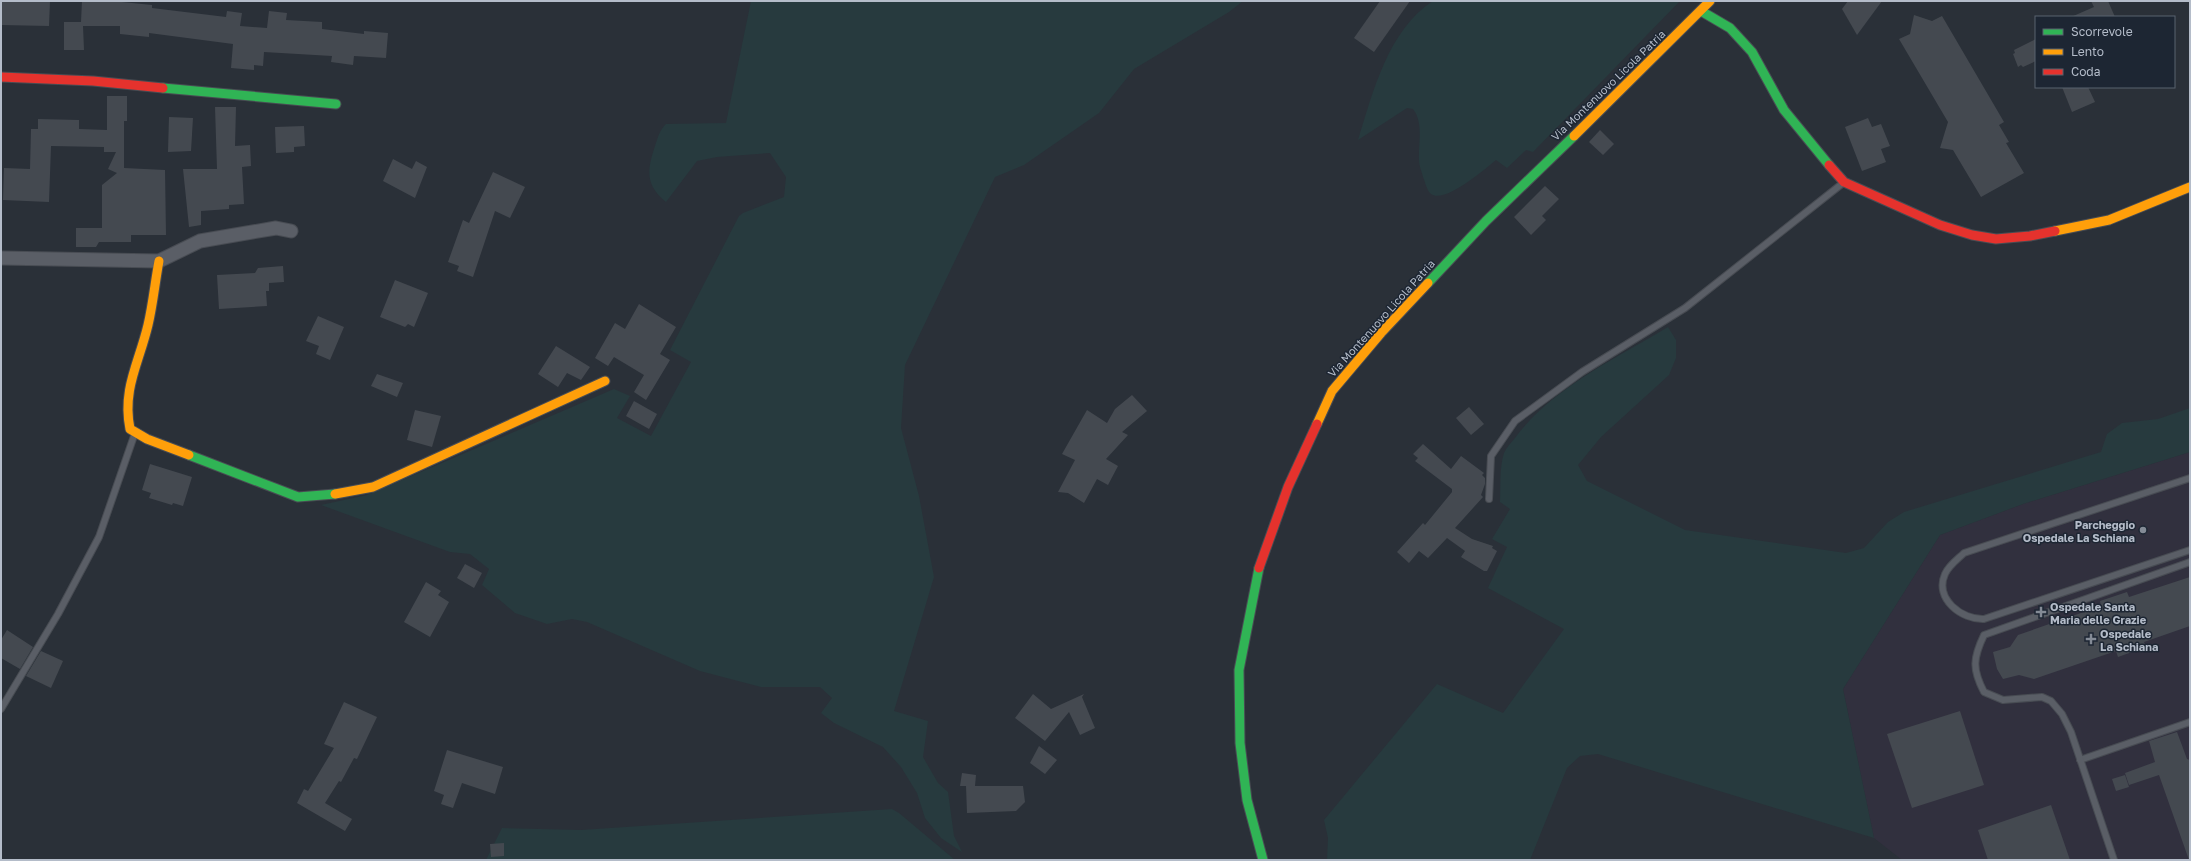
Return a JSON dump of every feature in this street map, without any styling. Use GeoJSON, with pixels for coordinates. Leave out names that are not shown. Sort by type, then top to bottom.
{"type":"FeatureCollection","features":[{"type":"Feature","properties":{"kind":"street","name":"Via Montenuovo Licola Patria"},"geometry":{"type":"LineString","coordinates":[[1263,860],[1247,800],[1240,743],[1239,670],[1259,566],[1288,487],[1332,391],[1381,333],[1486,221],[1620,92],[1710,1]]}},
{"type":"Feature","properties":{"kind":"street"},"geometry":{"type":"LineString","coordinates":[[1701,11],[1730,28],[1752,52],[1784,110],[1811,145],[1844,182],[1940,225],[1972,236],[1996,239],[2064,231],[2109,220],[2190,188]]}},
{"type":"Feature","properties":{"kind":"street"},"geometry":{"type":"LineString","coordinates":[[1,77],[93,81],[336,104]]}},
{"type":"Feature","properties":{"kind":"street"},"geometry":{"type":"LineString","coordinates":[[1,258],[159,261],[200,241],[276,228],[292,231]]}},
{"type":"Feature","properties":{"kind":"street"},"geometry":{"type":"LineString","coordinates":[[159,261],[148,326],[126,390],[126,415],[130,429],[147,438],[298,496],[327,496],[373,487],[605,382]]}},
{"type":"Feature","properties":{"kind":"lane"},"geometry":{"type":"LineString","coordinates":[[1489,499],[1491,456],[1515,421],[1582,372],[1685,308],[1844,182]]}},
{"type":"Feature","properties":{"kind":"lane"},"geometry":{"type":"LineString","coordinates":[[1,709],[58,614],[99,538],[120,482],[136,432]]}},
{"type":"Feature","properties":{"kind":"lane"},"geometry":{"type":"LineString","coordinates":[[2190,478],[1964,553],[1945,574],[1942,587],[1949,604],[1964,616],[1974,619],[1984,619],[2190,550]]}},
{"type":"Feature","properties":{"kind":"lane"},"geometry":{"type":"LineString","coordinates":[[2114,860],[2071,732],[2062,714],[2051,701],[2042,697],[2003,700],[1984,692],[1976,676],[1976,652],[1984,635],[2190,562]]}},
{"type":"Feature","properties":{"kind":"lane"},"geometry":{"type":"LineString","coordinates":[[2080,760],[2190,722]]}},
{"type":"Feature","properties":{"kind":"shaded area","name":"Ospedale Santa Maria delle Grazie"},"geometry":{"type":"Polygon","coordinates":[[[2190,452],[2190,860],[1902,860],[1874,838],[1843,689],[1940,535],[2023,504],[2190,452]]]}},
{"type":"Feature","properties":{"kind":"green space"},"geometry":{"type":"Polygon","coordinates":[[[751,1],[1243,1],[1229,12],[1134,69],[1099,113],[1024,165],[995,177],[905,365],[901,428],[919,496],[934,577],[894,711],[928,721],[923,757],[938,783],[948,792],[954,836],[962,852],[941,838],[925,818],[917,793],[901,767],[883,747],[834,723],[821,713],[832,698],[820,687],[761,687],[700,671],[587,622],[572,619],[547,624],[515,613],[482,585],[489,569],[470,554],[450,552],[321,505],[367,495],[614,389],[630,396],[617,418],[651,436],[691,362],[670,350],[739,216],[743,213],[784,197],[786,177],[770,153],[717,157],[697,161],[666,202],[659,196],[651,183],[649,170],[650,162],[659,134],[666,124],[726,123],[751,1]]]}},
{"type":"Feature","properties":{"kind":"green space"},"geometry":{"type":"Polygon","coordinates":[[[1433,1],[1680,1],[1533,152],[1526,150],[1507,168],[1496,160],[1465,184],[1446,194],[1437,196],[1428,191],[1420,167],[1420,134],[1418,121],[1413,109],[1407,108],[1358,140],[1376,83],[1393,45],[1404,28],[1417,13],[1433,1]]]}},
{"type":"Feature","properties":{"kind":"green space"},"geometry":{"type":"Polygon","coordinates":[[[1668,327],[1676,340],[1676,358],[1669,375],[1601,437],[1578,465],[1587,481],[1685,530],[1846,553],[1864,548],[1888,522],[1904,512],[2101,452],[2107,434],[2122,423],[2158,419],[2190,408],[2190,452],[2023,504],[1940,535],[1843,689],[1874,838],[1598,754],[1580,756],[1567,768],[1530,860],[1327,860],[1328,838],[1324,820],[1437,684],[1503,713],[1564,629],[1488,588],[1507,547],[1492,539],[1510,509],[1500,502],[1501,471],[1504,453],[1530,420],[1566,389],[1606,363],[1668,327]]]}},
{"type":"Feature","properties":{"kind":"green space"},"geometry":{"type":"Polygon","coordinates":[[[892,809],[899,813],[955,860],[486,860],[502,828],[581,830],[892,809]]]}},
{"type":"Feature","properties":{"kind":"building"},"geometry":{"type":"Polygon","coordinates":[[[1,1],[50,1],[49,26],[1,25],[1,1]]]}},
{"type":"Feature","properties":{"kind":"building"},"geometry":{"type":"Polygon","coordinates":[[[82,1],[112,1],[152,5],[152,8],[226,17],[227,11],[242,13],[240,26],[267,28],[269,11],[287,13],[286,20],[322,22],[322,29],[364,34],[364,31],[388,33],[386,58],[354,56],[353,65],[331,62],[332,56],[264,52],[263,66],[254,65],[254,70],[231,68],[233,44],[149,33],[149,37],[120,34],[120,26],[83,26],[84,50],[64,50],[64,22],[81,22],[82,1]]]}},
{"type":"Feature","properties":{"kind":"building"},"geometry":{"type":"Polygon","coordinates":[[[1380,1],[1410,1],[1374,52],[1354,38],[1380,1]]]}},
{"type":"Feature","properties":{"kind":"building"},"geometry":{"type":"Polygon","coordinates":[[[1848,1],[1882,1],[1857,35],[1842,9],[1848,1]]]}},
{"type":"Feature","properties":{"kind":"building"},"geometry":{"type":"Polygon","coordinates":[[[2091,1],[2108,1],[2115,16],[2073,16],[2094,7],[2091,1]]]}},
{"type":"Feature","properties":{"kind":"building"},"geometry":{"type":"Polygon","coordinates":[[[1914,15],[1932,21],[1942,16],[2004,122],[1999,125],[2009,142],[2006,143],[2024,173],[1981,197],[1953,150],[1940,148],[1948,122],[1899,39],[1910,34],[1914,15]]]}},
{"type":"Feature","properties":{"kind":"building"},"geometry":{"type":"Polygon","coordinates":[[[2035,40],[2035,61],[2023,67],[2021,65],[2018,67],[2013,54],[2015,53],[2014,50],[2035,40]]]}},
{"type":"Feature","properties":{"kind":"building"},"geometry":{"type":"Polygon","coordinates":[[[2062,88],[2088,88],[2095,102],[2072,112],[2062,88]]]}},
{"type":"Feature","properties":{"kind":"building"},"geometry":{"type":"Polygon","coordinates":[[[107,96],[127,96],[127,121],[124,121],[124,168],[165,170],[166,235],[131,235],[131,242],[99,242],[96,247],[76,247],[76,228],[102,228],[102,185],[117,173],[108,169],[116,152],[104,152],[104,147],[51,146],[49,202],[3,200],[4,168],[30,169],[31,129],[38,129],[38,119],[79,120],[79,129],[107,130],[107,96]]]}},
{"type":"Feature","properties":{"kind":"building"},"geometry":{"type":"Polygon","coordinates":[[[215,107],[236,107],[235,146],[250,145],[251,166],[242,167],[244,204],[229,205],[229,209],[201,211],[201,225],[189,227],[183,169],[217,169],[215,107]]]}},
{"type":"Feature","properties":{"kind":"building"},"geometry":{"type":"Polygon","coordinates":[[[169,117],[193,118],[191,151],[168,152],[169,117]]]}},
{"type":"Feature","properties":{"kind":"building"},"geometry":{"type":"Polygon","coordinates":[[[1868,118],[1872,127],[1881,124],[1890,146],[1881,149],[1886,162],[1862,171],[1845,127],[1868,118]]]}},
{"type":"Feature","properties":{"kind":"building"},"geometry":{"type":"Polygon","coordinates":[[[304,126],[305,146],[294,147],[294,152],[276,153],[275,127],[304,126]]]}},
{"type":"Feature","properties":{"kind":"building"},"geometry":{"type":"Polygon","coordinates":[[[1600,130],[1614,144],[1603,155],[1589,142],[1600,130]]]}},
{"type":"Feature","properties":{"kind":"building"},"geometry":{"type":"Polygon","coordinates":[[[393,159],[412,169],[416,161],[427,167],[415,198],[383,181],[393,159]]]}},
{"type":"Feature","properties":{"kind":"building"},"geometry":{"type":"Polygon","coordinates":[[[493,172],[525,187],[510,218],[495,211],[473,277],[457,271],[459,266],[448,262],[463,220],[469,223],[493,172]]]}},
{"type":"Feature","properties":{"kind":"building"},"geometry":{"type":"Polygon","coordinates":[[[1545,186],[1559,199],[1542,216],[1546,220],[1531,235],[1514,217],[1545,186]]]}},
{"type":"Feature","properties":{"kind":"building"},"geometry":{"type":"Polygon","coordinates":[[[283,266],[284,282],[269,283],[269,291],[266,291],[267,306],[219,309],[217,275],[255,273],[258,268],[283,266]]]}},
{"type":"Feature","properties":{"kind":"building"},"geometry":{"type":"Polygon","coordinates":[[[395,280],[428,293],[414,327],[408,324],[405,327],[380,317],[395,280]]]}},
{"type":"Feature","properties":{"kind":"building"},"geometry":{"type":"Polygon","coordinates":[[[639,304],[676,327],[660,354],[670,360],[646,400],[634,392],[644,375],[614,357],[608,366],[595,358],[615,323],[625,329],[639,304]]]}},
{"type":"Feature","properties":{"kind":"building"},"geometry":{"type":"Polygon","coordinates":[[[318,316],[344,327],[330,360],[316,354],[319,346],[306,341],[318,316]]]}},
{"type":"Feature","properties":{"kind":"building"},"geometry":{"type":"Polygon","coordinates":[[[556,346],[590,367],[581,380],[567,373],[558,387],[538,374],[556,346]]]}},
{"type":"Feature","properties":{"kind":"building"},"geometry":{"type":"Polygon","coordinates":[[[377,374],[403,383],[397,397],[371,386],[377,374]]]}},
{"type":"Feature","properties":{"kind":"building"},"geometry":{"type":"Polygon","coordinates":[[[1132,395],[1147,411],[1122,432],[1128,435],[1106,459],[1118,466],[1108,485],[1097,479],[1084,503],[1068,493],[1058,492],[1075,460],[1062,454],[1087,410],[1107,423],[1115,409],[1132,395]]]}},
{"type":"Feature","properties":{"kind":"building"},"geometry":{"type":"Polygon","coordinates":[[[634,401],[657,414],[649,429],[626,416],[634,401]]]}},
{"type":"Feature","properties":{"kind":"building"},"geometry":{"type":"Polygon","coordinates":[[[1469,407],[1484,424],[1471,435],[1456,418],[1469,407]]]}},
{"type":"Feature","properties":{"kind":"building"},"geometry":{"type":"Polygon","coordinates":[[[415,410],[441,416],[432,447],[407,440],[415,410]]]}},
{"type":"Feature","properties":{"kind":"building"},"geometry":{"type":"Polygon","coordinates":[[[1423,444],[1451,469],[1461,456],[1484,473],[1482,475],[1485,478],[1485,484],[1481,495],[1483,497],[1455,528],[1472,539],[1493,546],[1492,548],[1497,551],[1487,571],[1484,571],[1461,557],[1465,551],[1447,538],[1428,558],[1419,551],[1409,563],[1397,552],[1423,523],[1425,525],[1452,492],[1452,489],[1415,461],[1418,458],[1413,454],[1423,444]]]}},
{"type":"Feature","properties":{"kind":"building"},"geometry":{"type":"Polygon","coordinates":[[[150,464],[192,477],[183,506],[173,503],[172,505],[149,498],[151,493],[142,490],[150,464]]]}},
{"type":"Feature","properties":{"kind":"building"},"geometry":{"type":"Polygon","coordinates":[[[465,564],[482,573],[474,588],[457,578],[465,564]]]}},
{"type":"Feature","properties":{"kind":"building","name":"Ospedale La Schiana"},"geometry":{"type":"Polygon","coordinates":[[[2190,577],[2190,626],[2144,642],[2146,647],[2118,657],[2116,651],[2034,679],[2019,675],[2003,679],[1997,669],[1993,652],[2010,647],[2018,635],[2101,606],[2100,601],[2127,592],[2129,597],[2190,577]]]}},
{"type":"Feature","properties":{"kind":"building"},"geometry":{"type":"Polygon","coordinates":[[[426,582],[441,591],[438,595],[449,602],[430,637],[404,622],[426,582]]]}},
{"type":"Feature","properties":{"kind":"building"},"geometry":{"type":"Polygon","coordinates":[[[7,630],[33,647],[20,669],[1,658],[1,640],[7,630]]]}},
{"type":"Feature","properties":{"kind":"building"},"geometry":{"type":"Polygon","coordinates":[[[41,651],[63,661],[51,688],[26,676],[41,651]]]}},
{"type":"Feature","properties":{"kind":"building"},"geometry":{"type":"Polygon","coordinates":[[[1033,694],[1051,709],[1084,694],[1082,697],[1095,728],[1080,735],[1069,712],[1045,741],[1015,718],[1033,694]]]}},
{"type":"Feature","properties":{"kind":"building"},"geometry":{"type":"Polygon","coordinates":[[[344,702],[377,717],[357,759],[354,758],[341,782],[339,781],[325,803],[352,819],[345,831],[297,803],[304,789],[308,791],[334,748],[324,744],[344,702]]]}},
{"type":"Feature","properties":{"kind":"building"},"geometry":{"type":"Polygon","coordinates":[[[1960,711],[1984,785],[1912,808],[1887,734],[1960,711]]]}},
{"type":"Feature","properties":{"kind":"building"},"geometry":{"type":"Polygon","coordinates":[[[2177,732],[2187,759],[2190,760],[2189,860],[2159,775],[2129,785],[2125,773],[2155,762],[2149,741],[2177,732]]]}},
{"type":"Feature","properties":{"kind":"building"},"geometry":{"type":"Polygon","coordinates":[[[1039,746],[1057,760],[1045,774],[1030,763],[1039,746]]]}},
{"type":"Feature","properties":{"kind":"building"},"geometry":{"type":"Polygon","coordinates":[[[447,750],[503,767],[495,794],[462,783],[453,808],[441,804],[444,795],[434,791],[447,750]]]}},
{"type":"Feature","properties":{"kind":"building"},"geometry":{"type":"Polygon","coordinates":[[[962,773],[976,775],[975,786],[1023,786],[1025,802],[1016,811],[967,813],[966,786],[960,786],[962,773]]]}},
{"type":"Feature","properties":{"kind":"building"},"geometry":{"type":"Polygon","coordinates":[[[2125,775],[2129,787],[2116,791],[2112,779],[2125,775]]]}},
{"type":"Feature","properties":{"kind":"building"},"geometry":{"type":"Polygon","coordinates":[[[2051,805],[2070,860],[1988,860],[1978,830],[2051,805]]]}},
{"type":"Feature","properties":{"kind":"building"},"geometry":{"type":"Polygon","coordinates":[[[504,843],[504,856],[491,857],[490,844],[504,843]]]}},
{"type":"Feature","properties":{"kind":"traffic: fast"},"geometry":{"type":"LineString","coordinates":[[1701,11],[1730,28],[1752,52],[1784,110],[1829,165]]}},
{"type":"Feature","properties":{"kind":"traffic: fast"},"geometry":{"type":"LineString","coordinates":[[163,88],[336,104]]}},
{"type":"Feature","properties":{"kind":"traffic: fast"},"geometry":{"type":"LineString","coordinates":[[1428,283],[1486,221],[1574,136]]}},
{"type":"Feature","properties":{"kind":"traffic: fast"},"geometry":{"type":"LineString","coordinates":[[189,455],[298,497],[335,494]]}},
{"type":"Feature","properties":{"kind":"traffic: fast"},"geometry":{"type":"LineString","coordinates":[[1259,568],[1239,670],[1240,743],[1247,800],[1263,860]]}},
{"type":"Feature","properties":{"kind":"traffic: slow"},"geometry":{"type":"LineString","coordinates":[[1574,136],[1710,1]]}},
{"type":"Feature","properties":{"kind":"traffic: slow"},"geometry":{"type":"LineString","coordinates":[[2055,231],[2109,220],[2190,187]]}},
{"type":"Feature","properties":{"kind":"traffic: slow"},"geometry":{"type":"LineString","coordinates":[[159,261],[148,325],[130,389],[128,401],[130,429],[147,439],[189,455]]}},
{"type":"Feature","properties":{"kind":"traffic: slow"},"geometry":{"type":"LineString","coordinates":[[1317,424],[1332,391],[1381,333],[1428,283]]}},
{"type":"Feature","properties":{"kind":"traffic: slow"},"geometry":{"type":"LineString","coordinates":[[335,494],[373,487],[605,381]]}},
{"type":"Feature","properties":{"kind":"traffic: jam"},"geometry":{"type":"LineString","coordinates":[[1,77],[93,81],[163,88]]}},
{"type":"Feature","properties":{"kind":"traffic: jam"},"geometry":{"type":"LineString","coordinates":[[1829,165],[1844,182],[1940,225],[1972,235],[1996,239],[2030,236],[2055,231]]}},
{"type":"Feature","properties":{"kind":"traffic: jam"},"geometry":{"type":"LineString","coordinates":[[1259,568],[1288,487],[1317,424]]}},
{"type":"Feature","properties":{"kind":"place","name":"Parcheggio Ospedale La Schiana"},"geometry":{"type":"Point","coordinates":[2143,530]}},
{"type":"Feature","properties":{"kind":"place","name":"Ospedale Santa Maria delle Grazie"},"geometry":{"type":"Point","coordinates":[2041,612]}},
{"type":"Feature","properties":{"kind":"place","name":"Ospedale La Schiana"},"geometry":{"type":"Point","coordinates":[2091,639]}}]}
